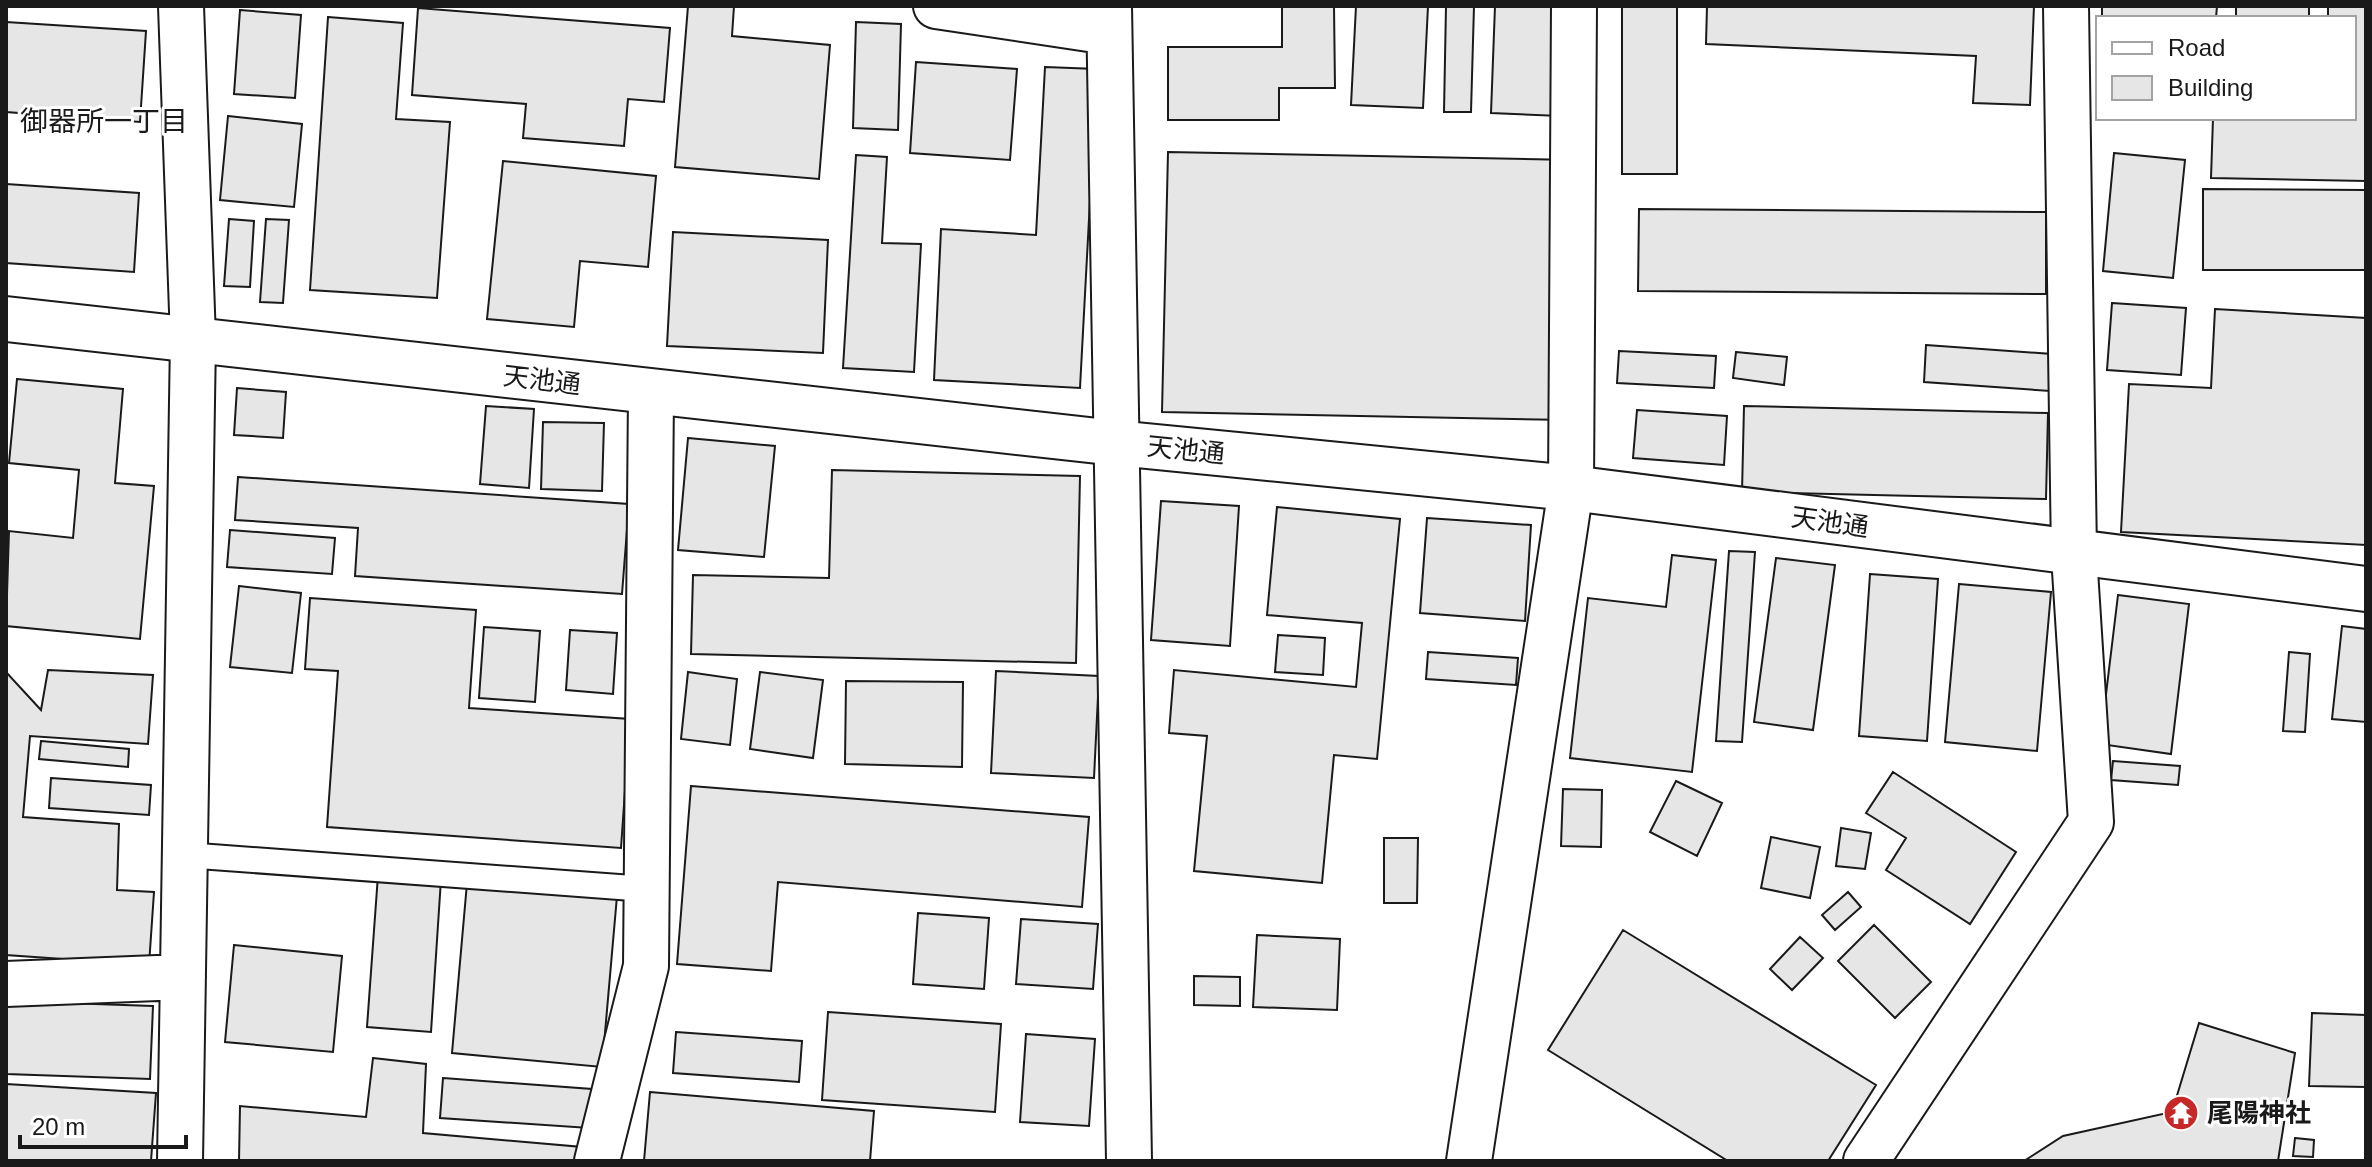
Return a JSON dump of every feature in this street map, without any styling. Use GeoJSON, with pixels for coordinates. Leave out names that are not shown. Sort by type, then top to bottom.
{"type":"FeatureCollection","features":[{"type":"Feature","properties":{"kind":"street"},"geometry":{"type":"LineString","coordinates":[[180,1161],[193,339],[181,6]]}},
{"type":"Feature","properties":{"kind":"street"},"geometry":{"type":"LineString","coordinates":[[936,6],[1109,19],[1129,1161]]}},
{"type":"Feature","properties":{"kind":"street"},"geometry":{"type":"LineString","coordinates":[[1469,1161],[1571,488],[1574,6]]}},
{"type":"Feature","properties":{"kind":"street"},"geometry":{"type":"LineString","coordinates":[[1866,1161],[2091,822],[2074,555],[2066,6]]}},
{"type":"Feature","properties":{"kind":"street","name":"天池通"},"geometry":{"type":"LineString","coordinates":[[6,319],[651,393],[1571,488],[2074,555],[2366,589]]}},
{"type":"Feature","properties":{"kind":"street"},"geometry":{"type":"LineString","coordinates":[[597,1161],[646,966],[651,393]]}},
{"type":"Feature","properties":{"kind":"street"},"geometry":{"type":"LineString","coordinates":[[6,984],[183,977]]}},
{"type":"Feature","properties":{"kind":"lane"},"geometry":{"type":"LineString","coordinates":[[185,855],[646,889]]}},
{"type":"Feature","properties":{"kind":"building"},"geometry":{"type":"Polygon","coordinates":[[[688,6],[734,6],[732,36],[830,45],[819,179],[675,167],[688,6]]]}},
{"type":"Feature","properties":{"kind":"building"},"geometry":{"type":"Polygon","coordinates":[[[1282,6],[1334,6],[1335,88],[1279,88],[1279,120],[1168,120],[1168,47],[1282,47],[1282,6]]]}},
{"type":"Feature","properties":{"kind":"building"},"geometry":{"type":"Polygon","coordinates":[[[1356,6],[1428,6],[1423,108],[1351,105],[1356,6]]]}},
{"type":"Feature","properties":{"kind":"building"},"geometry":{"type":"Polygon","coordinates":[[[1446,6],[1474,6],[1471,112],[1444,112],[1446,6]]]}},
{"type":"Feature","properties":{"kind":"building"},"geometry":{"type":"Polygon","coordinates":[[[1495,6],[1564,6],[1560,116],[1491,113],[1495,6]]]}},
{"type":"Feature","properties":{"kind":"building"},"geometry":{"type":"Polygon","coordinates":[[[1622,6],[1677,6],[1677,174],[1622,174],[1622,6]]]}},
{"type":"Feature","properties":{"kind":"building"},"geometry":{"type":"Polygon","coordinates":[[[1707,6],[2034,6],[2030,105],[1973,103],[1976,56],[1706,44],[1707,6]]]}},
{"type":"Feature","properties":{"kind":"building"},"geometry":{"type":"Polygon","coordinates":[[[2102,6],[2217,6],[2216,16],[2102,16],[2102,6]]]}},
{"type":"Feature","properties":{"kind":"building"},"geometry":{"type":"Polygon","coordinates":[[[2236,6],[2309,6],[2309,16],[2236,16],[2236,6]]]}},
{"type":"Feature","properties":{"kind":"building"},"geometry":{"type":"Polygon","coordinates":[[[2328,6],[2366,6],[2366,181],[2211,178],[2213,120],[2356,120],[2356,16],[2328,16],[2328,6]]]}},
{"type":"Feature","properties":{"kind":"building"},"geometry":{"type":"Polygon","coordinates":[[[418,8],[670,28],[664,102],[628,99],[624,146],[523,138],[526,104],[412,95],[418,8]]]}},
{"type":"Feature","properties":{"kind":"building"},"geometry":{"type":"Polygon","coordinates":[[[240,10],[301,15],[295,98],[234,94],[240,10]]]}},
{"type":"Feature","properties":{"kind":"building"},"geometry":{"type":"Polygon","coordinates":[[[328,17],[403,23],[396,119],[450,122],[437,298],[310,290],[328,17]]]}},
{"type":"Feature","properties":{"kind":"building"},"geometry":{"type":"Polygon","coordinates":[[[6,22],[146,31],[140,122],[6,112],[6,22]]]}},
{"type":"Feature","properties":{"kind":"building"},"geometry":{"type":"Polygon","coordinates":[[[856,22],[901,24],[898,130],[853,128],[856,22]]]}},
{"type":"Feature","properties":{"kind":"building"},"geometry":{"type":"Polygon","coordinates":[[[916,62],[1017,69],[1010,160],[910,153],[916,62]]]}},
{"type":"Feature","properties":{"kind":"building"},"geometry":{"type":"Polygon","coordinates":[[[1045,67],[1097,69],[1080,388],[934,380],[941,229],[1036,235],[1045,67]]]}},
{"type":"Feature","properties":{"kind":"building"},"geometry":{"type":"Polygon","coordinates":[[[228,116],[302,124],[294,207],[220,200],[228,116]]]}},
{"type":"Feature","properties":{"kind":"building"},"geometry":{"type":"Polygon","coordinates":[[[1168,152],[1573,160],[1567,420],[1162,412],[1168,152]]]}},
{"type":"Feature","properties":{"kind":"building"},"geometry":{"type":"Polygon","coordinates":[[[2114,153],[2185,160],[2173,278],[2103,271],[2114,153]]]}},
{"type":"Feature","properties":{"kind":"building"},"geometry":{"type":"Polygon","coordinates":[[[856,155],[887,157],[882,243],[921,244],[914,372],[843,368],[856,155]]]}},
{"type":"Feature","properties":{"kind":"building"},"geometry":{"type":"Polygon","coordinates":[[[503,161],[656,176],[648,267],[580,261],[574,327],[487,319],[503,161]]]}},
{"type":"Feature","properties":{"kind":"building"},"geometry":{"type":"Polygon","coordinates":[[[6,184],[139,193],[134,272],[6,263],[6,184]]]}},
{"type":"Feature","properties":{"kind":"building"},"geometry":{"type":"Polygon","coordinates":[[[2203,189],[2366,190],[2366,270],[2203,270],[2203,189]]]}},
{"type":"Feature","properties":{"kind":"building"},"geometry":{"type":"Polygon","coordinates":[[[1639,209],[2046,212],[2046,294],[1638,291],[1639,209]]]}},
{"type":"Feature","properties":{"kind":"building"},"geometry":{"type":"Polygon","coordinates":[[[229,219],[254,221],[250,287],[224,286],[229,219]]]}},
{"type":"Feature","properties":{"kind":"building"},"geometry":{"type":"Polygon","coordinates":[[[266,219],[289,220],[283,303],[260,302],[266,219]]]}},
{"type":"Feature","properties":{"kind":"building"},"geometry":{"type":"Polygon","coordinates":[[[673,232],[828,240],[823,353],[667,346],[673,232]]]}},
{"type":"Feature","properties":{"kind":"building"},"geometry":{"type":"Polygon","coordinates":[[[2112,303],[2186,308],[2181,375],[2107,370],[2112,303]]]}},
{"type":"Feature","properties":{"kind":"building"},"geometry":{"type":"Polygon","coordinates":[[[2215,309],[2366,318],[2366,545],[2121,532],[2129,384],[2211,388],[2215,309]]]}},
{"type":"Feature","properties":{"kind":"building"},"geometry":{"type":"Polygon","coordinates":[[[1926,345],[2052,354],[2050,391],[1924,382],[1926,345]]]}},
{"type":"Feature","properties":{"kind":"building"},"geometry":{"type":"Polygon","coordinates":[[[1619,351],[1716,356],[1714,388],[1617,383],[1619,351]]]}},
{"type":"Feature","properties":{"kind":"building"},"geometry":{"type":"Polygon","coordinates":[[[1736,352],[1787,357],[1784,385],[1733,378],[1736,352]]]}},
{"type":"Feature","properties":{"kind":"building"},"geometry":{"type":"Polygon","coordinates":[[[17,379],[123,389],[115,483],[154,486],[140,639],[6,626],[9,531],[73,538],[79,470],[9,463],[17,379]]]}},
{"type":"Feature","properties":{"kind":"building"},"geometry":{"type":"Polygon","coordinates":[[[237,388],[286,392],[283,438],[234,435],[237,388]]]}},
{"type":"Feature","properties":{"kind":"building"},"geometry":{"type":"Polygon","coordinates":[[[486,406],[534,409],[529,488],[480,484],[486,406]]]}},
{"type":"Feature","properties":{"kind":"building"},"geometry":{"type":"Polygon","coordinates":[[[1744,406],[2048,413],[2046,499],[1742,492],[1744,406]]]}},
{"type":"Feature","properties":{"kind":"building"},"geometry":{"type":"Polygon","coordinates":[[[1637,410],[1727,416],[1724,465],[1633,458],[1637,410]]]}},
{"type":"Feature","properties":{"kind":"building"},"geometry":{"type":"Polygon","coordinates":[[[543,422],[604,423],[602,491],[541,489],[543,422]]]}},
{"type":"Feature","properties":{"kind":"building"},"geometry":{"type":"Polygon","coordinates":[[[688,438],[775,446],[764,557],[678,550],[688,438]]]}},
{"type":"Feature","properties":{"kind":"building"},"geometry":{"type":"Polygon","coordinates":[[[832,470],[1080,476],[1076,663],[691,654],[693,575],[829,578],[832,470]]]}},
{"type":"Feature","properties":{"kind":"building"},"geometry":{"type":"Polygon","coordinates":[[[238,477],[629,504],[622,594],[355,576],[358,528],[235,520],[238,477]]]}},
{"type":"Feature","properties":{"kind":"building"},"geometry":{"type":"Polygon","coordinates":[[[1161,501],[1239,506],[1230,646],[1151,640],[1161,501]]]}},
{"type":"Feature","properties":{"kind":"building"},"geometry":{"type":"Polygon","coordinates":[[[1277,507],[1400,519],[1377,759],[1334,755],[1322,883],[1194,871],[1207,736],[1169,733],[1174,670],[1356,687],[1362,623],[1267,615],[1277,507]]]}},
{"type":"Feature","properties":{"kind":"building"},"geometry":{"type":"Polygon","coordinates":[[[1427,518],[1531,525],[1525,621],[1420,613],[1427,518]]]}},
{"type":"Feature","properties":{"kind":"building"},"geometry":{"type":"Polygon","coordinates":[[[230,530],[335,538],[332,574],[227,567],[230,530]]]}},
{"type":"Feature","properties":{"kind":"building"},"geometry":{"type":"Polygon","coordinates":[[[1729,551],[1755,552],[1742,742],[1716,741],[1729,551]]]}},
{"type":"Feature","properties":{"kind":"building"},"geometry":{"type":"Polygon","coordinates":[[[1672,555],[1716,560],[1692,772],[1570,758],[1588,598],[1666,607],[1672,555]]]}},
{"type":"Feature","properties":{"kind":"building"},"geometry":{"type":"Polygon","coordinates":[[[1776,558],[1835,565],[1813,730],[1754,722],[1776,558]]]}},
{"type":"Feature","properties":{"kind":"building"},"geometry":{"type":"Polygon","coordinates":[[[1870,574],[1938,579],[1927,741],[1859,736],[1870,574]]]}},
{"type":"Feature","properties":{"kind":"building"},"geometry":{"type":"Polygon","coordinates":[[[1959,584],[2051,592],[2037,751],[1945,742],[1959,584]]]}},
{"type":"Feature","properties":{"kind":"building"},"geometry":{"type":"Polygon","coordinates":[[[239,586],[301,593],[292,673],[230,667],[239,586]]]}},
{"type":"Feature","properties":{"kind":"building"},"geometry":{"type":"Polygon","coordinates":[[[2118,595],[2189,604],[2171,754],[2100,744],[2118,595]]]}},
{"type":"Feature","properties":{"kind":"building"},"geometry":{"type":"Polygon","coordinates":[[[310,598],[476,610],[469,708],[630,719],[621,848],[327,827],[338,671],[305,669],[310,598]]]}},
{"type":"Feature","properties":{"kind":"building"},"geometry":{"type":"Polygon","coordinates":[[[2342,626],[2366,629],[2366,722],[2332,719],[2342,626]]]}},
{"type":"Feature","properties":{"kind":"building"},"geometry":{"type":"Polygon","coordinates":[[[484,627],[540,631],[535,702],[479,698],[484,627]]]}},
{"type":"Feature","properties":{"kind":"building"},"geometry":{"type":"Polygon","coordinates":[[[570,630],[617,633],[613,694],[566,690],[570,630]]]}},
{"type":"Feature","properties":{"kind":"building"},"geometry":{"type":"Polygon","coordinates":[[[1278,635],[1325,638],[1323,675],[1275,672],[1278,635]]]}},
{"type":"Feature","properties":{"kind":"building"},"geometry":{"type":"Polygon","coordinates":[[[1428,652],[1518,658],[1516,685],[1426,679],[1428,652]]]}},
{"type":"Feature","properties":{"kind":"building"},"geometry":{"type":"Polygon","coordinates":[[[2289,652],[2310,654],[2305,732],[2283,731],[2289,652]]]}},
{"type":"Feature","properties":{"kind":"building"},"geometry":{"type":"Polygon","coordinates":[[[48,670],[153,675],[148,744],[30,736],[23,817],[119,824],[117,890],[154,892],[149,965],[6,955],[6,672],[41,710],[48,670]]]}},
{"type":"Feature","properties":{"kind":"building"},"geometry":{"type":"Polygon","coordinates":[[[996,671],[1099,676],[1094,778],[991,773],[996,671]]]}},
{"type":"Feature","properties":{"kind":"building"},"geometry":{"type":"Polygon","coordinates":[[[688,672],[737,679],[730,745],[681,739],[688,672]]]}},
{"type":"Feature","properties":{"kind":"building"},"geometry":{"type":"Polygon","coordinates":[[[760,672],[823,680],[813,758],[750,749],[760,672]]]}},
{"type":"Feature","properties":{"kind":"building"},"geometry":{"type":"Polygon","coordinates":[[[846,681],[963,682],[962,767],[845,764],[846,681]]]}},
{"type":"Feature","properties":{"kind":"building"},"geometry":{"type":"Polygon","coordinates":[[[41,741],[129,749],[128,767],[39,759],[41,741]]]}},
{"type":"Feature","properties":{"kind":"building"},"geometry":{"type":"Polygon","coordinates":[[[2113,761],[2180,766],[2178,785],[2111,780],[2113,761]]]}},
{"type":"Feature","properties":{"kind":"building"},"geometry":{"type":"Polygon","coordinates":[[[1893,772],[2016,852],[1970,924],[1886,870],[1906,838],[1866,813],[1893,772]]]}},
{"type":"Feature","properties":{"kind":"building"},"geometry":{"type":"Polygon","coordinates":[[[51,778],[151,785],[149,815],[49,808],[51,778]]]}},
{"type":"Feature","properties":{"kind":"building"},"geometry":{"type":"Polygon","coordinates":[[[1676,781],[1722,803],[1697,856],[1650,832],[1676,781]]]}},
{"type":"Feature","properties":{"kind":"building"},"geometry":{"type":"Polygon","coordinates":[[[691,786],[1089,817],[1082,907],[778,882],[771,971],[677,964],[691,786]]]}},
{"type":"Feature","properties":{"kind":"building"},"geometry":{"type":"Polygon","coordinates":[[[1563,789],[1602,790],[1601,847],[1561,846],[1563,789]]]}},
{"type":"Feature","properties":{"kind":"building"},"geometry":{"type":"Polygon","coordinates":[[[1841,828],[1871,833],[1865,869],[1836,866],[1841,828]]]}},
{"type":"Feature","properties":{"kind":"building"},"geometry":{"type":"Polygon","coordinates":[[[1771,837],[1820,847],[1810,898],[1761,888],[1771,837]]]}},
{"type":"Feature","properties":{"kind":"building"},"geometry":{"type":"Polygon","coordinates":[[[1384,838],[1418,838],[1417,903],[1384,903],[1384,838]]]}},
{"type":"Feature","properties":{"kind":"building"},"geometry":{"type":"Polygon","coordinates":[[[378,875],[441,879],[431,1032],[367,1027],[378,875]]]}},
{"type":"Feature","properties":{"kind":"building"},"geometry":{"type":"Polygon","coordinates":[[[467,883],[617,896],[602,1067],[452,1053],[467,883]]]}},
{"type":"Feature","properties":{"kind":"building"},"geometry":{"type":"Polygon","coordinates":[[[1848,892],[1861,907],[1835,930],[1822,915],[1848,892]]]}},
{"type":"Feature","properties":{"kind":"building"},"geometry":{"type":"Polygon","coordinates":[[[918,913],[989,918],[984,989],[913,984],[918,913]]]}},
{"type":"Feature","properties":{"kind":"building"},"geometry":{"type":"Polygon","coordinates":[[[1021,919],[1098,924],[1093,989],[1016,984],[1021,919]]]}},
{"type":"Feature","properties":{"kind":"building"},"geometry":{"type":"Polygon","coordinates":[[[1874,925],[1931,982],[1895,1018],[1838,961],[1874,925]]]}},
{"type":"Feature","properties":{"kind":"building"},"geometry":{"type":"Polygon","coordinates":[[[1623,930],[1876,1085],[1828,1161],[1728,1161],[1548,1050],[1623,930]]]}},
{"type":"Feature","properties":{"kind":"building"},"geometry":{"type":"Polygon","coordinates":[[[1257,935],[1340,939],[1337,1010],[1253,1007],[1257,935]]]}},
{"type":"Feature","properties":{"kind":"building"},"geometry":{"type":"Polygon","coordinates":[[[1800,937],[1823,958],[1792,990],[1770,969],[1800,937]]]}},
{"type":"Feature","properties":{"kind":"building"},"geometry":{"type":"Polygon","coordinates":[[[234,945],[342,956],[333,1052],[225,1042],[234,945]]]}},
{"type":"Feature","properties":{"kind":"building"},"geometry":{"type":"Polygon","coordinates":[[[1194,976],[1240,977],[1240,1006],[1194,1005],[1194,976]]]}},
{"type":"Feature","properties":{"kind":"building"},"geometry":{"type":"Polygon","coordinates":[[[6,1001],[153,1006],[150,1079],[6,1074],[6,1001]]]}},
{"type":"Feature","properties":{"kind":"building"},"geometry":{"type":"Polygon","coordinates":[[[828,1012],[1001,1024],[995,1112],[822,1100],[828,1012]]]}},
{"type":"Feature","properties":{"kind":"building"},"geometry":{"type":"Polygon","coordinates":[[[2312,1013],[2366,1015],[2366,1087],[2309,1086],[2312,1013]]]}},
{"type":"Feature","properties":{"kind":"building"},"geometry":{"type":"Polygon","coordinates":[[[2199,1023],[2295,1053],[2278,1161],[2024,1161],[2063,1136],[2172,1112],[2199,1023]]]}},
{"type":"Feature","properties":{"kind":"building"},"geometry":{"type":"Polygon","coordinates":[[[676,1032],[802,1041],[799,1082],[673,1073],[676,1032]]]}},
{"type":"Feature","properties":{"kind":"building"},"geometry":{"type":"Polygon","coordinates":[[[1026,1034],[1095,1039],[1089,1126],[1020,1122],[1026,1034]]]}},
{"type":"Feature","properties":{"kind":"building"},"geometry":{"type":"Polygon","coordinates":[[[373,1058],[426,1064],[423,1133],[582,1147],[577,1161],[239,1161],[240,1106],[366,1117],[373,1058]]]}},
{"type":"Feature","properties":{"kind":"building"},"geometry":{"type":"Polygon","coordinates":[[[443,1078],[592,1089],[589,1128],[440,1118],[443,1078]]]}},
{"type":"Feature","properties":{"kind":"building"},"geometry":{"type":"Polygon","coordinates":[[[6,1084],[156,1093],[151,1161],[6,1161],[6,1084]]]}},
{"type":"Feature","properties":{"kind":"building"},"geometry":{"type":"Polygon","coordinates":[[[650,1092],[874,1111],[870,1161],[644,1161],[650,1092]]]}},
{"type":"Feature","properties":{"kind":"building"},"geometry":{"type":"Polygon","coordinates":[[[2295,1138],[2314,1140],[2313,1157],[2293,1156],[2295,1138]]]}},
{"type":"Feature","properties":{"kind":"place","name":"尾陽神社"},"geometry":{"type":"Point","coordinates":[2181,1113]}},
{"type":"Feature","properties":{"kind":"district","name":"御器所一丁目"},"geometry":{"type":"Point","coordinates":[104,121]}}]}
